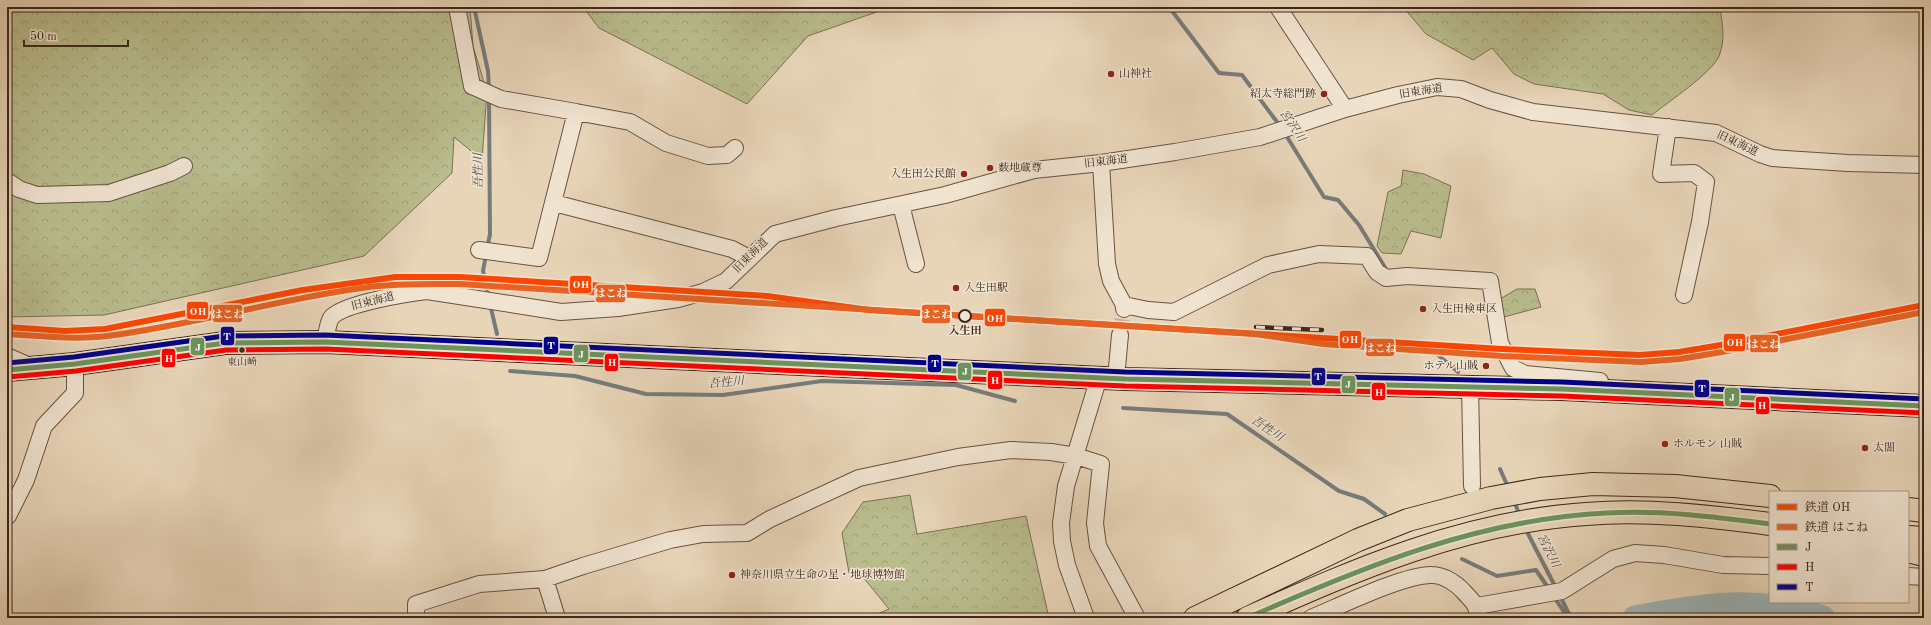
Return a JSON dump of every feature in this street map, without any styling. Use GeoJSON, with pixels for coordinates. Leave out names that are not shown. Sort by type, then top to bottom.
{"type":"FeatureCollection","features":[{"type":"Feature","properties":{"kind":"highway"},"geometry":{"type":"LineString","coordinates":[[7,370],[75,364],[225,343],[325,342],[1108,378],[1470,386],[1618,391],[1924,406]]}},
{"type":"Feature","properties":{"kind":"highway"},"geometry":{"type":"LineString","coordinates":[[1195,618],[1287,572],[1365,537],[1408,520],[1491,498],[1540,489],[1593,484],[1676,486],[1769,496]]}},
{"type":"Feature","properties":{"kind":"highway"},"geometry":{"type":"LineString","coordinates":[[1195,618],[1386,541],[1432,525],[1480,513],[1528,504],[1583,498],[1637,496],[1696,499],[1769,508]]}},
{"type":"Feature","properties":{"kind":"highway"},"geometry":{"type":"LineString","coordinates":[[1909,501],[1924,501]]}},
{"type":"Feature","properties":{"kind":"highway"},"geometry":{"type":"LineString","coordinates":[[1909,509],[1924,511]]}},
{"type":"Feature","properties":{"kind":"highway"},"geometry":{"type":"LineString","coordinates":[[1247,618],[1342,576],[1413,549],[1507,524],[1579,514],[1631,512],[1689,515],[1769,524]]}},
{"type":"Feature","properties":{"kind":"highway"},"geometry":{"type":"LineString","coordinates":[[1909,520],[1924,521]]}},
{"type":"Feature","properties":{"kind":"highway"},"geometry":{"type":"LineString","coordinates":[[1909,537],[1924,538]]}},
{"type":"Feature","properties":{"kind":"highway"},"geometry":{"type":"LineString","coordinates":[[1909,551],[1924,555]]}},
{"type":"Feature","properties":{"kind":"street"},"geometry":{"type":"LineString","coordinates":[[457,7],[472,86],[501,99],[630,122],[666,143],[708,156],[727,155],[735,148]]}},
{"type":"Feature","properties":{"kind":"street"},"geometry":{"type":"LineString","coordinates":[[1278,7],[1345,109]]}},
{"type":"Feature","properties":{"kind":"street","name":"旧東海道"},"geometry":{"type":"LineString","coordinates":[[325,342],[328,324],[332,317],[338,312],[354,306],[412,292],[427,291],[561,312],[618,308],[678,299],[703,292],[726,281],[775,234],[836,218],[945,195],[1034,170],[1101,163],[1175,152],[1260,136],[1345,109],[1398,95],[1437,87],[1460,88],[1490,100],[1534,112],[1716,133],[1760,154],[1772,158],[1848,163],[1924,165]]}},
{"type":"Feature","properties":{"kind":"street"},"geometry":{"type":"LineString","coordinates":[[479,250],[539,258],[576,112]]}},
{"type":"Feature","properties":{"kind":"street"},"geometry":{"type":"LineString","coordinates":[[1668,127],[1661,174],[1694,174],[1706,182],[1700,222],[1684,295]]}},
{"type":"Feature","properties":{"kind":"street"},"geometry":{"type":"LineString","coordinates":[[1101,163],[1107,264],[1111,281],[1124,307],[1174,312],[1268,265],[1319,254],[1367,256],[1377,272],[1386,278],[1407,276],[1490,281],[1500,343],[1512,368],[1525,374],[1610,382],[1618,391]]}},
{"type":"Feature","properties":{"kind":"street"},"geometry":{"type":"LineString","coordinates":[[7,181],[19,189],[37,195],[109,193],[170,173],[184,166]]}},
{"type":"Feature","properties":{"kind":"street"},"geometry":{"type":"LineString","coordinates":[[554,203],[732,249],[749,258]]}},
{"type":"Feature","properties":{"kind":"street"},"geometry":{"type":"LineString","coordinates":[[901,204],[916,264]]}},
{"type":"Feature","properties":{"kind":"street"},"geometry":{"type":"LineString","coordinates":[[1086,618],[1067,565],[1062,541],[1061,523],[1066,486],[1076,456],[1108,378],[1120,335]]}},
{"type":"Feature","properties":{"kind":"street"},"geometry":{"type":"LineString","coordinates":[[7,356],[32,367]]}},
{"type":"Feature","properties":{"kind":"street"},"geometry":{"type":"LineString","coordinates":[[8,516],[26,480],[44,426],[76,393],[75,364]]}},
{"type":"Feature","properties":{"kind":"street"},"geometry":{"type":"LineString","coordinates":[[1470,386],[1472,486]]}},
{"type":"Feature","properties":{"kind":"street"},"geometry":{"type":"LineString","coordinates":[[416,618],[416,604],[479,584],[545,579],[670,540],[703,534],[747,533],[770,519],[859,478],[958,457],[1011,450],[1051,452],[1076,456],[1101,464],[1095,523],[1098,546],[1137,618]]}},
{"type":"Feature","properties":{"kind":"street"},"geometry":{"type":"LineString","coordinates":[[1310,618],[1411,578],[1433,575],[1448,579],[1460,587],[1478,613],[1532,595],[1562,591],[1613,559],[1635,553],[1664,555],[1723,565],[1769,566]]}},
{"type":"Feature","properties":{"kind":"street"},"geometry":{"type":"LineString","coordinates":[[1909,576],[1924,577]]}},
{"type":"Feature","properties":{"kind":"street"},"geometry":{"type":"LineString","coordinates":[[545,579],[557,618]]}},
{"type":"Feature","properties":{"kind":"green space"},"geometry":{"type":"Polygon","coordinates":[[[7,7],[470,7],[473,46],[487,92],[482,160],[454,137],[452,173],[364,256],[104,315],[7,317],[7,7]]]}},
{"type":"Feature","properties":{"kind":"green space"},"geometry":{"type":"Polygon","coordinates":[[[583,7],[891,7],[808,36],[747,104],[599,28],[583,7]]]}},
{"type":"Feature","properties":{"kind":"green space"},"geometry":{"type":"Polygon","coordinates":[[[1403,7],[1720,7],[1723,32],[1722,44],[1719,56],[1708,71],[1652,115],[1629,110],[1603,94],[1534,84],[1514,74],[1492,48],[1473,60],[1426,34],[1403,7]]]}},
{"type":"Feature","properties":{"kind":"green space"},"geometry":{"type":"Polygon","coordinates":[[[1403,170],[1424,174],[1451,186],[1441,238],[1411,231],[1401,254],[1382,253],[1377,246],[1388,192],[1401,186],[1403,170]]]}},
{"type":"Feature","properties":{"kind":"green space"},"geometry":{"type":"Polygon","coordinates":[[[1517,289],[1535,289],[1541,307],[1504,317],[1500,299],[1517,289]]]}},
{"type":"Feature","properties":{"kind":"green space"},"geometry":{"type":"Polygon","coordinates":[[[910,495],[917,534],[1026,516],[1049,618],[892,618],[889,615],[868,618],[889,609],[858,571],[849,573],[842,533],[863,502],[910,495]]]}},
{"type":"Feature","properties":{"kind":"waterway","name":"吾性川"},"geometry":{"type":"LineString","coordinates":[[474,7],[488,71],[489,89]]}},
{"type":"Feature","properties":{"kind":"waterway","name":"宮沢川"},"geometry":{"type":"LineString","coordinates":[[1169,7],[1219,73],[1242,75],[1280,126]]}},
{"type":"Feature","properties":{"kind":"waterway","name":"吾性川"},"geometry":{"type":"LineString","coordinates":[[487,249],[490,234],[489,98]]}},
{"type":"Feature","properties":{"kind":"waterway","name":"宮沢川"},"geometry":{"type":"LineString","coordinates":[[1284,132],[1324,197],[1338,200],[1359,225],[1386,269]]}},
{"type":"Feature","properties":{"kind":"waterway","name":"吾性川"},"geometry":{"type":"LineString","coordinates":[[486,255],[483,271],[489,298]]}},
{"type":"Feature","properties":{"kind":"waterway","name":"吾性川"},"geometry":{"type":"LineString","coordinates":[[490,304],[497,334]]}},
{"type":"Feature","properties":{"kind":"waterway","name":"宮沢川"},"geometry":{"type":"LineString","coordinates":[[1437,354],[1458,372]]}},
{"type":"Feature","properties":{"kind":"waterway","name":"吾性川"},"geometry":{"type":"LineString","coordinates":[[510,371],[575,376],[646,394],[723,395],[822,381],[956,385],[1015,401]]}},
{"type":"Feature","properties":{"kind":"waterway","name":"吾性川"},"geometry":{"type":"LineString","coordinates":[[1123,408],[1227,414],[1339,491],[1364,499],[1385,514]]}},
{"type":"Feature","properties":{"kind":"waterway","name":"宮沢川"},"geometry":{"type":"LineString","coordinates":[[1500,469],[1509,489]]}},
{"type":"Feature","properties":{"kind":"waterway","name":"宮沢川"},"geometry":{"type":"LineString","coordinates":[[1514,501],[1520,516]]}},
{"type":"Feature","properties":{"kind":"waterway","name":"宮沢川"},"geometry":{"type":"LineString","coordinates":[[1525,528],[1556,588]]}},
{"type":"Feature","properties":{"kind":"waterway","name":"吾性川"},"geometry":{"type":"LineString","coordinates":[[1462,559],[1497,576],[1536,570],[1549,589]]}},
{"type":"Feature","properties":{"kind":"waterway","name":"宮沢川"},"geometry":{"type":"LineString","coordinates":[[1560,596],[1571,618]]}},
{"type":"Feature","properties":{"kind":"waterway","name":"吾性川"},"geometry":{"type":"LineString","coordinates":[[1554,597],[1568,618]]}},
{"type":"Feature","properties":{"kind":"waterway"},"geometry":{"type":"LineString","coordinates":[[1635,618],[1683,609],[1729,605],[1775,607],[1799,611],[1823,618]]}},
{"type":"Feature","properties":{"kind":"tunnel"},"geometry":{"type":"LineString","coordinates":[[1120,335],[1124,309]]}},
{"type":"Feature","properties":{"kind":"railway"},"geometry":{"type":"LineString","coordinates":[[781,305],[840,307]]}},
{"type":"Feature","properties":{"kind":"railway"},"geometry":{"type":"LineString","coordinates":[[1256,327],[1322,330]]}},
{"type":"Feature","properties":{"kind":"rail line","name":"OH"},"geometry":{"type":"LineString","coordinates":[[7,327],[65,331],[105,329],[303,290],[395,277],[460,277],[767,296],[869,310],[1502,349],[1640,355],[1679,352],[1721,345],[1924,305]]}},
{"type":"Feature","properties":{"kind":"rail line","name":"はこね"},"geometry":{"type":"LineString","coordinates":[[7,334],[70,338],[107,336],[173,325],[271,304],[369,287],[414,284],[460,284],[1255,334],[1323,344],[1502,356],[1641,362],[1680,359],[1722,352],[1924,312]]}},
{"type":"Feature","properties":{"kind":"transit line","name":"T"},"geometry":{"type":"LineString","coordinates":[[7,363],[74,357],[224,336],[325,335],[1125,372],[1562,382],[1924,399]]}},
{"type":"Feature","properties":{"kind":"transit line","name":"J"},"geometry":{"type":"LineString","coordinates":[[7,370],[75,364],[225,343],[325,342],[1125,379],[1562,389],[1924,406]]}},
{"type":"Feature","properties":{"kind":"transit line","name":"H"},"geometry":{"type":"LineString","coordinates":[[8,377],[76,371],[226,350],[325,349],[1125,386],[1562,396],[1924,413]]}},
{"type":"Feature","properties":{"kind":"transit line","name":"J"},"geometry":{"type":"LineString","coordinates":[[1247,618],[1378,564],[1467,535],[1513,525],[1560,517],[1628,512],[1689,515],[1769,524]]}},
{"type":"Feature","properties":{"kind":"place","name":"山神社"},"geometry":{"type":"Point","coordinates":[1111,74]}},
{"type":"Feature","properties":{"kind":"place","name":"紹太寺総門跡"},"geometry":{"type":"Point","coordinates":[1324,94]}},
{"type":"Feature","properties":{"kind":"place","name":"薮地蔵尊"},"geometry":{"type":"Point","coordinates":[990,168]}},
{"type":"Feature","properties":{"kind":"place","name":"入生田公民館"},"geometry":{"type":"Point","coordinates":[964,174]}},
{"type":"Feature","properties":{"kind":"place","name":"入生田駅"},"geometry":{"type":"Point","coordinates":[956,288]}},
{"type":"Feature","properties":{"kind":"place","name":"入生田検車区"},"geometry":{"type":"Point","coordinates":[1423,309]}},
{"type":"Feature","properties":{"kind":"place","name":"入生田"},"geometry":{"type":"Point","coordinates":[965,316]}},
{"type":"Feature","properties":{"kind":"place","name":"東山崎"},"geometry":{"type":"Point","coordinates":[242,350]}},
{"type":"Feature","properties":{"kind":"place","name":"ホテル山賊"},"geometry":{"type":"Point","coordinates":[1486,366]}},
{"type":"Feature","properties":{"kind":"place","name":"ホルモン 山賊"},"geometry":{"type":"Point","coordinates":[1665,444]}},
{"type":"Feature","properties":{"kind":"place","name":"太閤"},"geometry":{"type":"Point","coordinates":[1865,448]}},
{"type":"Feature","properties":{"kind":"place","name":"神奈川県立生命の星・地球博物館"},"geometry":{"type":"Point","coordinates":[732,575]}}]}
